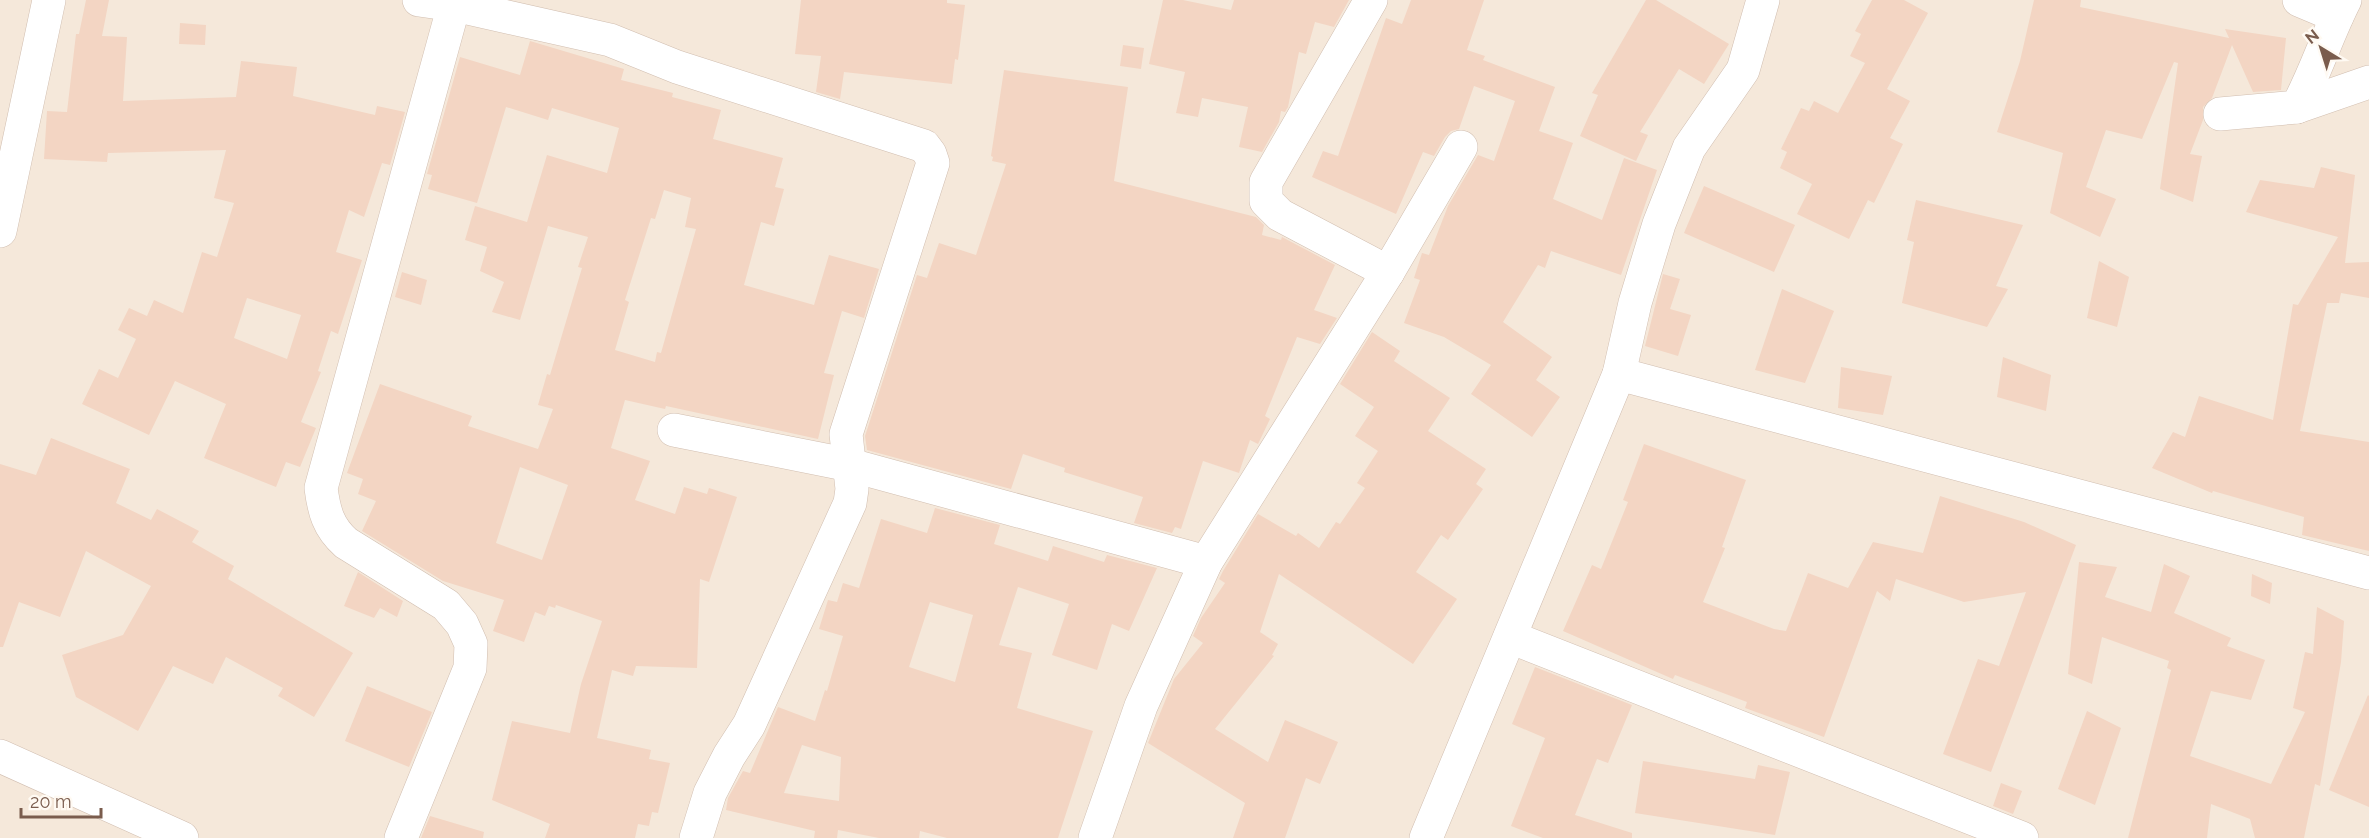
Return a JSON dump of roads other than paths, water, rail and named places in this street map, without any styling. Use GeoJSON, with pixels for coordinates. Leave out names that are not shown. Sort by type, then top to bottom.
{"type":"FeatureCollection","features":[{"type":"Feature","properties":{"kind":"street"},"geometry":{"type":"LineString","coordinates":[[0,231],[49,0]]}},
{"type":"Feature","properties":{"kind":"street"},"geometry":{"type":"LineString","coordinates":[[419,0],[454,4],[610,40],[677,68],[924,146],[933,163],[846,434],[852,489],[850,503],[749,725],[710,792],[696,838]]}},
{"type":"Feature","properties":{"kind":"street"},"geometry":{"type":"LineString","coordinates":[[1371,0],[1266,182],[1266,201],[1280,215],[1388,272]]}},
{"type":"Feature","properties":{"kind":"street"},"geometry":{"type":"LineString","coordinates":[[1426,838],[1619,374],[1635,303],[1659,224],[1689,148],[1743,70],[1763,0]]}},
{"type":"Feature","properties":{"kind":"street"},"geometry":{"type":"LineString","coordinates":[[2297,107],[2308,87],[2341,8],[2299,0]]}},
{"type":"Feature","properties":{"kind":"street"},"geometry":{"type":"LineString","coordinates":[[401,838],[470,668],[471,644],[462,624],[446,605],[346,543],[336,534],[327,520],[321,488],[454,4]]}},
{"type":"Feature","properties":{"kind":"street"},"geometry":{"type":"LineString","coordinates":[[2220,114],[2297,107],[2369,82]]}},
{"type":"Feature","properties":{"kind":"street"},"geometry":{"type":"LineString","coordinates":[[1095,838],[1141,706],[1206,562],[1388,272],[1461,147]]}},
{"type":"Feature","properties":{"kind":"street"},"geometry":{"type":"LineString","coordinates":[[1619,374],[2369,573]]}},
{"type":"Feature","properties":{"kind":"street"},"geometry":{"type":"LineString","coordinates":[[674,430],[850,465],[1206,562]]}},
{"type":"Feature","properties":{"kind":"street"},"geometry":{"type":"LineString","coordinates":[[1510,637],[2022,838]]}},
{"type":"Feature","properties":{"kind":"street"},"geometry":{"type":"LineString","coordinates":[[0,756],[182,838]]}}]}
